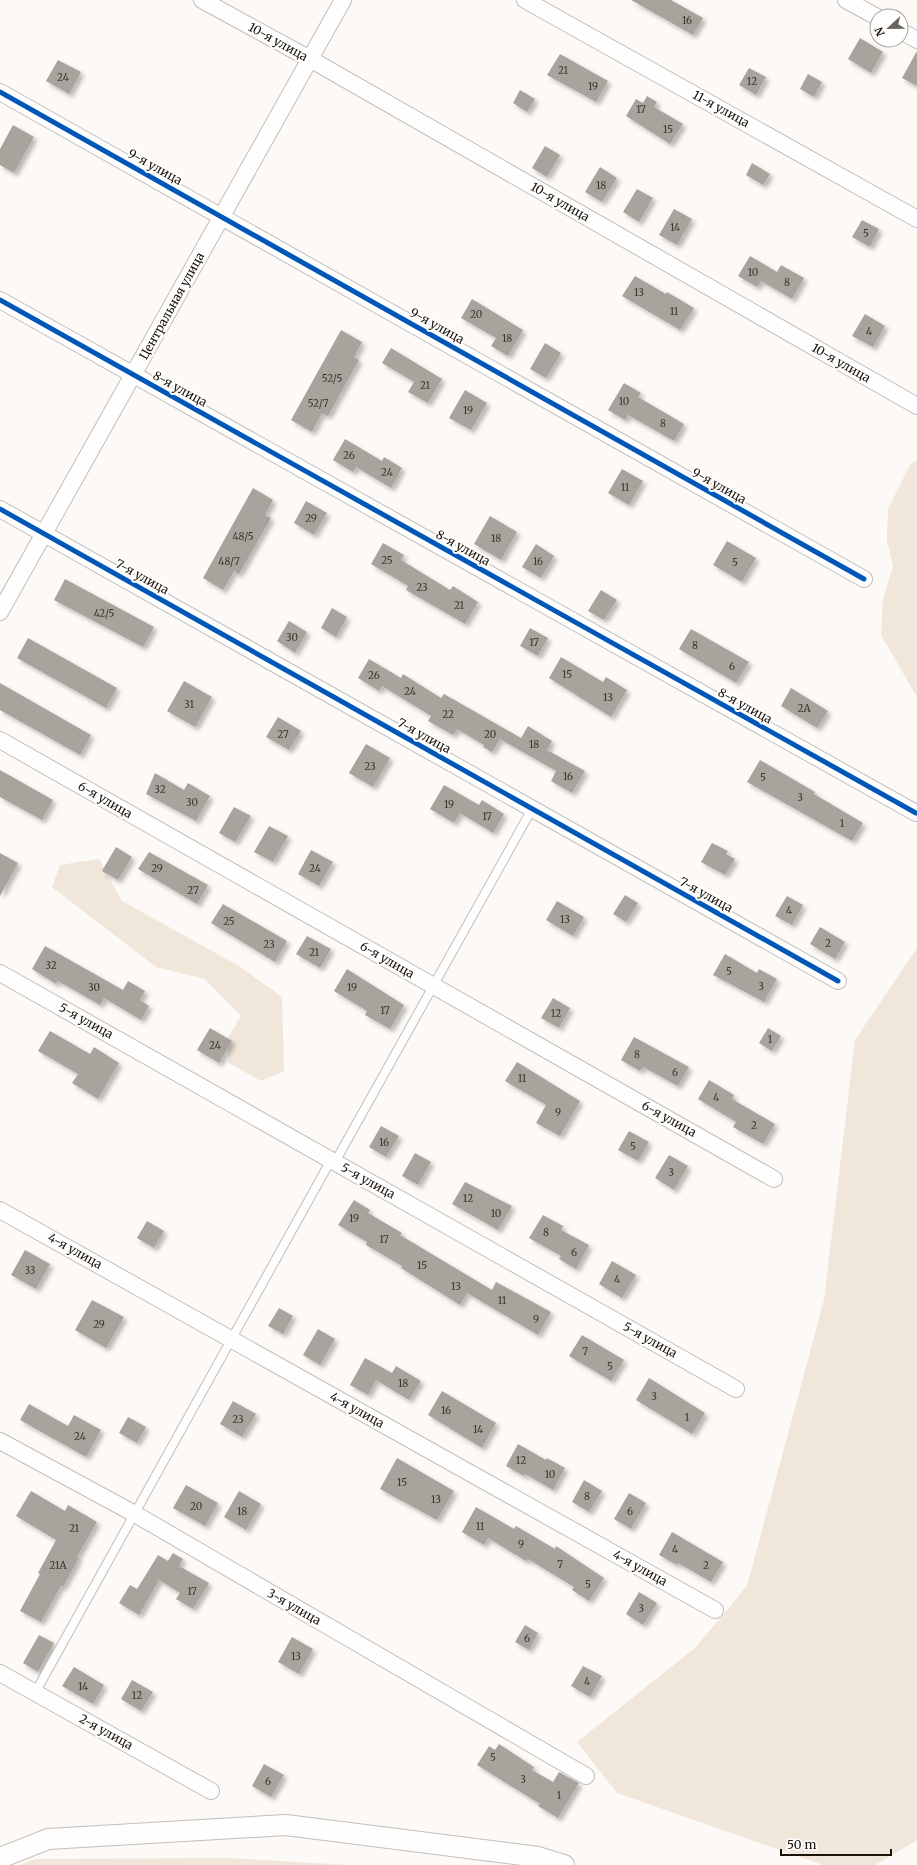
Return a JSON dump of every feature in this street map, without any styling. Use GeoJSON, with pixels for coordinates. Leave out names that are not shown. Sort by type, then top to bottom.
{"type":"FeatureCollection","features":[{"type":"Feature","properties":{"kind":"street","name":"10-я улица"},"geometry":{"type":"LineString","coordinates":[[202,0],[310,59],[917,406]]}},
{"type":"Feature","properties":{"kind":"street","name":"Центральная улица"},"geometry":{"type":"LineString","coordinates":[[0,612],[343,0]]}},
{"type":"Feature","properties":{"kind":"street","name":"11-я улица"},"geometry":{"type":"LineString","coordinates":[[525,0],[917,219]]}},
{"type":"Feature","properties":{"kind":"street"},"geometry":{"type":"LineString","coordinates":[[846,0],[869,13]]}},
{"type":"Feature","properties":{"kind":"street","name":"9-я улица"},"geometry":{"type":"LineString","coordinates":[[0,92],[864,579]]}},
{"type":"Feature","properties":{"kind":"street","name":"8-я улица"},"geometry":{"type":"LineString","coordinates":[[0,300],[916,813]]}},
{"type":"Feature","properties":{"kind":"street","name":"7-я улица"},"geometry":{"type":"LineString","coordinates":[[0,509],[838,981]]}},
{"type":"Feature","properties":{"kind":"street","name":"6-я улица"},"geometry":{"type":"LineString","coordinates":[[0,740],[774,1179]]}},
{"type":"Feature","properties":{"kind":"street","name":"5-я улица"},"geometry":{"type":"LineString","coordinates":[[0,973],[736,1389]]}},
{"type":"Feature","properties":{"kind":"street","name":"4-я улица"},"geometry":{"type":"LineString","coordinates":[[0,1210],[715,1610]]}},
{"type":"Feature","properties":{"kind":"street","name":"3-я улица"},"geometry":{"type":"LineString","coordinates":[[0,1441],[135,1514],[586,1776]]}},
{"type":"Feature","properties":{"kind":"street","name":"2-я улица"},"geometry":{"type":"LineString","coordinates":[[0,1674],[211,1791]]}},
{"type":"Feature","properties":{"kind":"street"},"geometry":{"type":"LineString","coordinates":[[0,1858],[48,1839],[286,1825],[538,1857],[564,1865]]}},
{"type":"Feature","properties":{"kind":"lane"},"geometry":{"type":"LineString","coordinates":[[35,1693],[232,1339],[532,809]]}},
{"type":"Feature","properties":{"kind":"shaded area"},"geometry":{"type":"Polygon","coordinates":[[[917,461],[917,697],[881,635],[883,599],[893,566],[887,540],[888,509],[910,465],[917,461]]]}},
{"type":"Feature","properties":{"kind":"shaded area"},"geometry":{"type":"Polygon","coordinates":[[[99,859],[122,901],[239,966],[282,997],[284,1071],[261,1081],[229,1063],[227,1039],[241,1016],[205,979],[156,967],[52,887],[60,865],[99,859]]]}},
{"type":"Feature","properties":{"kind":"shaded area"},"geometry":{"type":"Polygon","coordinates":[[[917,948],[917,1840],[875,1865],[823,1865],[617,1793],[577,1742],[695,1648],[747,1586],[824,1300],[855,1040],[917,948]]]}},
{"type":"Feature","properties":{"kind":"shaded area"},"geometry":{"type":"Polygon","coordinates":[[[228,1858],[349,1865],[20,1865],[35,1859],[228,1858]]]}},
{"type":"Feature","properties":{"kind":"building"},"geometry":{"type":"Polygon","coordinates":[[[631,0],[671,0],[703,18],[693,35],[631,0]]]}},
{"type":"Feature","properties":{"kind":"building"},"geometry":{"type":"Polygon","coordinates":[[[860,38],[869,43],[869,48],[876,48],[883,52],[871,73],[848,59],[860,38]]]}},
{"type":"Feature","properties":{"kind":"building"},"geometry":{"type":"Polygon","coordinates":[[[917,51],[917,86],[902,78],[917,51]]]}},
{"type":"Feature","properties":{"kind":"building"},"geometry":{"type":"Polygon","coordinates":[[[560,54],[608,81],[596,102],[547,75],[560,54]]]}},
{"type":"Feature","properties":{"kind":"building"},"geometry":{"type":"Polygon","coordinates":[[[58,60],[81,72],[69,94],[46,81],[58,60]]]}},
{"type":"Feature","properties":{"kind":"building"},"geometry":{"type":"Polygon","coordinates":[[[749,68],[766,77],[756,95],[739,85],[749,68]]]}},
{"type":"Feature","properties":{"kind":"building"},"geometry":{"type":"Polygon","coordinates":[[[808,74],[822,82],[814,97],[800,89],[808,74]]]}},
{"type":"Feature","properties":{"kind":"building"},"geometry":{"type":"Polygon","coordinates":[[[520,90],[535,99],[527,112],[513,103],[520,90]]]}},
{"type":"Feature","properties":{"kind":"building"},"geometry":{"type":"Polygon","coordinates":[[[647,96],[657,102],[654,107],[683,124],[670,144],[626,116],[636,99],[643,103],[647,96]]]}},
{"type":"Feature","properties":{"kind":"building"},"geometry":{"type":"Polygon","coordinates":[[[13,125],[34,137],[14,173],[0,165],[0,149],[13,125]]]}},
{"type":"Feature","properties":{"kind":"building"},"geometry":{"type":"Polygon","coordinates":[[[545,146],[560,155],[547,177],[532,168],[545,146]]]}},
{"type":"Feature","properties":{"kind":"building"},"geometry":{"type":"Polygon","coordinates":[[[752,163],[770,174],[763,185],[746,175],[752,163]]]}},
{"type":"Feature","properties":{"kind":"building"},"geometry":{"type":"Polygon","coordinates":[[[600,167],[617,178],[602,202],[585,192],[600,167]]]}},
{"type":"Feature","properties":{"kind":"building"},"geometry":{"type":"Polygon","coordinates":[[[637,189],[653,198],[639,222],[623,212],[637,189]]]}},
{"type":"Feature","properties":{"kind":"building"},"geometry":{"type":"Polygon","coordinates":[[[674,209],[692,219],[677,245],[659,235],[674,209]]]}},
{"type":"Feature","properties":{"kind":"building"},"geometry":{"type":"Polygon","coordinates":[[[862,220],[879,229],[870,247],[852,237],[862,220]]]}},
{"type":"Feature","properties":{"kind":"building"},"geometry":{"type":"Polygon","coordinates":[[[750,256],[777,272],[781,265],[804,278],[792,299],[761,281],[757,287],[738,276],[750,256]]]}},
{"type":"Feature","properties":{"kind":"building"},"geometry":{"type":"Polygon","coordinates":[[[635,276],[694,308],[680,330],[622,296],[635,276]]]}},
{"type":"Feature","properties":{"kind":"building"},"geometry":{"type":"Polygon","coordinates":[[[472,299],[523,330],[508,356],[491,346],[496,338],[461,318],[472,299]]]}},
{"type":"Feature","properties":{"kind":"building"},"geometry":{"type":"Polygon","coordinates":[[[865,314],[885,326],[873,347],[852,336],[865,314]]]}},
{"type":"Feature","properties":{"kind":"building"},"geometry":{"type":"Polygon","coordinates":[[[341,330],[362,342],[354,357],[359,360],[328,416],[322,413],[312,432],[291,420],[341,330]]]}},
{"type":"Feature","properties":{"kind":"building"},"geometry":{"type":"Polygon","coordinates":[[[545,343],[561,353],[546,378],[530,369],[545,343]]]}},
{"type":"Feature","properties":{"kind":"building"},"geometry":{"type":"Polygon","coordinates":[[[391,348],[442,379],[428,403],[408,392],[414,382],[382,363],[391,348]]]}},
{"type":"Feature","properties":{"kind":"building"},"geometry":{"type":"Polygon","coordinates":[[[624,383],[641,393],[638,397],[684,424],[674,441],[628,415],[625,420],[608,410],[624,383]]]}},
{"type":"Feature","properties":{"kind":"building"},"geometry":{"type":"Polygon","coordinates":[[[465,390],[487,403],[471,430],[449,418],[465,390]]]}},
{"type":"Feature","properties":{"kind":"building"},"geometry":{"type":"Polygon","coordinates":[[[345,439],[382,461],[384,457],[402,468],[391,488],[356,467],[353,472],[333,460],[345,439]]]}},
{"type":"Feature","properties":{"kind":"building"},"geometry":{"type":"Polygon","coordinates":[[[622,469],[643,481],[629,505],[608,493],[622,469]]]}},
{"type":"Feature","properties":{"kind":"building"},"geometry":{"type":"Polygon","coordinates":[[[253,488],[273,500],[265,515],[271,518],[239,574],[234,571],[223,590],[203,578],[253,488]]]}},
{"type":"Feature","properties":{"kind":"building"},"geometry":{"type":"Polygon","coordinates":[[[306,501],[327,513],[314,535],[294,523],[306,501]]]}},
{"type":"Feature","properties":{"kind":"building"},"geometry":{"type":"Polygon","coordinates":[[[490,516],[517,532],[501,560],[474,544],[490,516]]]}},
{"type":"Feature","properties":{"kind":"building"},"geometry":{"type":"Polygon","coordinates":[[[727,541],[756,558],[742,582],[713,565],[727,541]]]}},
{"type":"Feature","properties":{"kind":"building"},"geometry":{"type":"Polygon","coordinates":[[[383,543],[404,555],[401,560],[450,590],[453,586],[478,602],[465,624],[406,590],[408,586],[371,564],[383,543]]]}},
{"type":"Feature","properties":{"kind":"building"},"geometry":{"type":"Polygon","coordinates":[[[536,544],[554,556],[541,578],[522,567],[536,544]]]}},
{"type":"Feature","properties":{"kind":"building"},"geometry":{"type":"Polygon","coordinates":[[[65,579],[154,627],[143,647],[54,600],[65,579]]]}},
{"type":"Feature","properties":{"kind":"building"},"geometry":{"type":"Polygon","coordinates":[[[601,590],[617,600],[604,620],[588,611],[601,590]]]}},
{"type":"Feature","properties":{"kind":"building"},"geometry":{"type":"Polygon","coordinates":[[[332,608],[347,617],[336,637],[321,628],[332,608]]]}},
{"type":"Feature","properties":{"kind":"building"},"geometry":{"type":"Polygon","coordinates":[[[289,621],[307,632],[295,653],[277,641],[289,621]]]}},
{"type":"Feature","properties":{"kind":"building"},"geometry":{"type":"Polygon","coordinates":[[[530,628],[548,638],[538,656],[520,646],[530,628]]]}},
{"type":"Feature","properties":{"kind":"building"},"geometry":{"type":"Polygon","coordinates":[[[691,629],[749,662],[736,683],[679,649],[691,629]]]}},
{"type":"Feature","properties":{"kind":"building"},"geometry":{"type":"Polygon","coordinates":[[[28,638],[117,688],[106,708],[17,658],[28,638]]]}},
{"type":"Feature","properties":{"kind":"building"},"geometry":{"type":"Polygon","coordinates":[[[561,657],[603,682],[606,677],[627,690],[611,717],[549,678],[561,657]]]}},
{"type":"Feature","properties":{"kind":"building"},"geometry":{"type":"Polygon","coordinates":[[[369,659],[401,678],[403,674],[441,698],[444,694],[521,738],[528,726],[552,741],[547,750],[585,771],[572,793],[551,781],[556,771],[500,739],[492,752],[483,747],[484,745],[457,729],[453,735],[428,721],[431,716],[382,686],[379,691],[358,678],[369,659]]]}},
{"type":"Feature","properties":{"kind":"building"},"geometry":{"type":"Polygon","coordinates":[[[184,681],[212,697],[195,727],[167,711],[184,681]]]}},
{"type":"Feature","properties":{"kind":"building"},"geometry":{"type":"Polygon","coordinates":[[[0,683],[91,735],[80,755],[0,710],[0,683]]]}},
{"type":"Feature","properties":{"kind":"building"},"geometry":{"type":"Polygon","coordinates":[[[791,688],[828,711],[817,728],[781,706],[791,688]]]}},
{"type":"Feature","properties":{"kind":"building"},"geometry":{"type":"Polygon","coordinates":[[[278,717],[301,731],[289,750],[266,737],[278,717]]]}},
{"type":"Feature","properties":{"kind":"building"},"geometry":{"type":"Polygon","coordinates":[[[366,744],[390,758],[373,787],[349,773],[366,744]]]}},
{"type":"Feature","properties":{"kind":"building"},"geometry":{"type":"Polygon","coordinates":[[[760,760],[815,792],[814,794],[863,823],[852,841],[747,782],[760,760]]]}},
{"type":"Feature","properties":{"kind":"building"},"geometry":{"type":"Polygon","coordinates":[[[0,770],[53,800],[42,820],[0,797],[0,770]]]}},
{"type":"Feature","properties":{"kind":"building"},"geometry":{"type":"Polygon","coordinates":[[[155,773],[184,790],[188,783],[210,796],[196,821],[146,794],[155,773]]]}},
{"type":"Feature","properties":{"kind":"building"},"geometry":{"type":"Polygon","coordinates":[[[444,785],[479,805],[482,800],[504,814],[493,833],[460,813],[454,823],[430,809],[444,785]]]}},
{"type":"Feature","properties":{"kind":"building"},"geometry":{"type":"Polygon","coordinates":[[[234,807],[251,816],[235,842],[219,833],[234,807]]]}},
{"type":"Feature","properties":{"kind":"building"},"geometry":{"type":"Polygon","coordinates":[[[269,826],[288,836],[273,862],[254,852],[269,826]]]}},
{"type":"Feature","properties":{"kind":"building"},"geometry":{"type":"Polygon","coordinates":[[[712,843],[728,851],[726,854],[735,859],[725,875],[701,862],[712,843]]]}},
{"type":"Feature","properties":{"kind":"building"},"geometry":{"type":"Polygon","coordinates":[[[116,847],[132,857],[118,880],[102,871],[116,847]]]}},
{"type":"Feature","properties":{"kind":"building"},"geometry":{"type":"Polygon","coordinates":[[[311,850],[333,862],[319,886],[298,874],[311,850]]]}},
{"type":"Feature","properties":{"kind":"building"},"geometry":{"type":"Polygon","coordinates":[[[149,852],[208,885],[197,904],[138,869],[149,852]]]}},
{"type":"Feature","properties":{"kind":"building"},"geometry":{"type":"Polygon","coordinates":[[[0,853],[18,863],[0,896],[0,853]]]}},
{"type":"Feature","properties":{"kind":"building"},"geometry":{"type":"Polygon","coordinates":[[[625,895],[638,903],[626,922],[613,914],[625,895]]]}},
{"type":"Feature","properties":{"kind":"building"},"geometry":{"type":"Polygon","coordinates":[[[787,896],[803,905],[792,925],[775,916],[787,896]]]}},
{"type":"Feature","properties":{"kind":"building"},"geometry":{"type":"Polygon","coordinates":[[[557,901],[584,917],[573,936],[546,920],[557,901]]]}},
{"type":"Feature","properties":{"kind":"building"},"geometry":{"type":"Polygon","coordinates":[[[223,904],[287,941],[275,962],[211,923],[223,904]]]}},
{"type":"Feature","properties":{"kind":"building"},"geometry":{"type":"Polygon","coordinates":[[[820,927],[845,942],[835,959],[810,944],[820,927]]]}},
{"type":"Feature","properties":{"kind":"building"},"geometry":{"type":"Polygon","coordinates":[[[307,936],[331,949],[320,968],[296,954],[307,936]]]}},
{"type":"Feature","properties":{"kind":"building"},"geometry":{"type":"Polygon","coordinates":[[[45,946],[123,990],[128,981],[145,991],[140,1000],[149,1006],[141,1020],[104,998],[100,1005],[58,981],[56,984],[32,969],[45,946]]]}},
{"type":"Feature","properties":{"kind":"building"},"geometry":{"type":"Polygon","coordinates":[[[725,954],[757,973],[759,969],[777,979],[764,1002],[713,975],[725,954]]]}},
{"type":"Feature","properties":{"kind":"building"},"geometry":{"type":"Polygon","coordinates":[[[347,969],[404,1005],[390,1029],[365,1015],[367,1011],[334,991],[347,969]]]}},
{"type":"Feature","properties":{"kind":"building"},"geometry":{"type":"Polygon","coordinates":[[[553,998],[570,1008],[559,1028],[541,1018],[553,998]]]}},
{"type":"Feature","properties":{"kind":"building"},"geometry":{"type":"Polygon","coordinates":[[[210,1028],[232,1041],[219,1063],[197,1050],[210,1028]]]}},
{"type":"Feature","properties":{"kind":"building"},"geometry":{"type":"Polygon","coordinates":[[[768,1028],[781,1036],[772,1051],[759,1043],[768,1028]]]}},
{"type":"Feature","properties":{"kind":"building"},"geometry":{"type":"Polygon","coordinates":[[[50,1031],[90,1054],[94,1047],[119,1063],[98,1099],[72,1083],[78,1074],[38,1051],[50,1031]]]}},
{"type":"Feature","properties":{"kind":"building"},"geometry":{"type":"Polygon","coordinates":[[[634,1037],[689,1067],[678,1086],[643,1067],[640,1071],[621,1060],[634,1037]]]}},
{"type":"Feature","properties":{"kind":"building"},"geometry":{"type":"Polygon","coordinates":[[[517,1062],[580,1101],[560,1136],[536,1123],[546,1105],[505,1081],[517,1062]]]}},
{"type":"Feature","properties":{"kind":"building"},"geometry":{"type":"Polygon","coordinates":[[[709,1080],[734,1095],[732,1099],[775,1124],[763,1144],[733,1127],[736,1122],[698,1099],[709,1080]]]}},
{"type":"Feature","properties":{"kind":"building"},"geometry":{"type":"Polygon","coordinates":[[[381,1126],[399,1136],[386,1157],[369,1147],[381,1126]]]}},
{"type":"Feature","properties":{"kind":"building"},"geometry":{"type":"Polygon","coordinates":[[[629,1131],[649,1142],[638,1161],[618,1150],[629,1131]]]}},
{"type":"Feature","properties":{"kind":"building"},"geometry":{"type":"Polygon","coordinates":[[[415,1153],[431,1162],[418,1185],[402,1176],[415,1153]]]}},
{"type":"Feature","properties":{"kind":"building"},"geometry":{"type":"Polygon","coordinates":[[[669,1155],[688,1166],[674,1190],[655,1178],[669,1155]]]}},
{"type":"Feature","properties":{"kind":"building"},"geometry":{"type":"Polygon","coordinates":[[[465,1182],[512,1206],[498,1230],[452,1204],[465,1182]]]}},
{"type":"Feature","properties":{"kind":"building"},"geometry":{"type":"Polygon","coordinates":[[[354,1200],[370,1210],[368,1213],[402,1233],[400,1235],[492,1290],[496,1282],[551,1312],[538,1335],[467,1293],[460,1305],[401,1268],[402,1266],[366,1245],[367,1242],[338,1225],[354,1200]]]}},
{"type":"Feature","properties":{"kind":"building"},"geometry":{"type":"Polygon","coordinates":[[[543,1215],[563,1226],[561,1230],[589,1245],[576,1269],[559,1259],[561,1256],[529,1238],[543,1215]]]}},
{"type":"Feature","properties":{"kind":"building"},"geometry":{"type":"Polygon","coordinates":[[[147,1221],[164,1231],[154,1248],[137,1238],[147,1221]]]}},
{"type":"Feature","properties":{"kind":"building"},"geometry":{"type":"Polygon","coordinates":[[[25,1250],[50,1264],[36,1289],[11,1275],[25,1250]]]}},
{"type":"Feature","properties":{"kind":"building"},"geometry":{"type":"Polygon","coordinates":[[[612,1261],[636,1275],[622,1298],[599,1284],[612,1261]]]}},
{"type":"Feature","properties":{"kind":"building"},"geometry":{"type":"Polygon","coordinates":[[[92,1300],[124,1317],[106,1348],[75,1330],[92,1300]]]}},
{"type":"Feature","properties":{"kind":"building"},"geometry":{"type":"Polygon","coordinates":[[[279,1308],[293,1316],[283,1334],[268,1326],[279,1308]]]}},
{"type":"Feature","properties":{"kind":"building"},"geometry":{"type":"Polygon","coordinates":[[[318,1329],[335,1339],[320,1365],[303,1355],[318,1329]]]}},
{"type":"Feature","properties":{"kind":"building"},"geometry":{"type":"Polygon","coordinates":[[[582,1335],[624,1360],[611,1381],[569,1356],[582,1335]]]}},
{"type":"Feature","properties":{"kind":"building"},"geometry":{"type":"Polygon","coordinates":[[[365,1358],[392,1373],[396,1366],[421,1381],[409,1400],[376,1380],[368,1395],[350,1385],[365,1358]]]}},
{"type":"Feature","properties":{"kind":"building"},"geometry":{"type":"Polygon","coordinates":[[[649,1378],[705,1413],[692,1434],[636,1400],[649,1378]]]}},
{"type":"Feature","properties":{"kind":"building"},"geometry":{"type":"Polygon","coordinates":[[[442,1391],[496,1423],[482,1448],[428,1415],[442,1391]]]}},
{"type":"Feature","properties":{"kind":"building"},"geometry":{"type":"Polygon","coordinates":[[[233,1401],[256,1414],[242,1437],[220,1424],[233,1401]]]}},
{"type":"Feature","properties":{"kind":"building"},"geometry":{"type":"Polygon","coordinates":[[[29,1404],[68,1426],[74,1415],[101,1430],[86,1457],[20,1420],[29,1404]]]}},
{"type":"Feature","properties":{"kind":"building"},"geometry":{"type":"Polygon","coordinates":[[[128,1417],[146,1427],[137,1443],[119,1433],[128,1417]]]}},
{"type":"Feature","properties":{"kind":"building"},"geometry":{"type":"Polygon","coordinates":[[[518,1444],[546,1460],[547,1458],[565,1468],[553,1490],[525,1474],[524,1476],[506,1466],[518,1444]]]}},
{"type":"Feature","properties":{"kind":"building"},"geometry":{"type":"Polygon","coordinates":[[[397,1458],[454,1491],[437,1520],[380,1489],[397,1458]]]}},
{"type":"Feature","properties":{"kind":"building"},"geometry":{"type":"Polygon","coordinates":[[[584,1480],[602,1491],[589,1512],[572,1502],[584,1480]]]}},
{"type":"Feature","properties":{"kind":"building"},"geometry":{"type":"Polygon","coordinates":[[[186,1485],[218,1503],[205,1526],[173,1508],[186,1485]]]}},
{"type":"Feature","properties":{"kind":"building"},"geometry":{"type":"Polygon","coordinates":[[[31,1491],[65,1511],[68,1505],[97,1522],[77,1557],[79,1558],[63,1587],[61,1586],[41,1622],[20,1611],[56,1540],[16,1516],[31,1491]]]}},
{"type":"Feature","properties":{"kind":"building"},"geometry":{"type":"Polygon","coordinates":[[[239,1491],[261,1504],[246,1530],[224,1517],[239,1491]]]}},
{"type":"Feature","properties":{"kind":"building"},"geometry":{"type":"Polygon","coordinates":[[[629,1493],[646,1503],[631,1529],[614,1519],[629,1493]]]}},
{"type":"Feature","properties":{"kind":"building"},"geometry":{"type":"Polygon","coordinates":[[[476,1507],[514,1529],[516,1526],[555,1549],[556,1546],[604,1578],[589,1601],[572,1590],[574,1587],[528,1559],[526,1561],[488,1538],[484,1545],[462,1532],[476,1507]]]}},
{"type":"Feature","properties":{"kind":"building"},"geometry":{"type":"Polygon","coordinates":[[[672,1532],[723,1562],[711,1582],[678,1563],[677,1565],[659,1555],[672,1532]]]}},
{"type":"Feature","properties":{"kind":"building"},"geometry":{"type":"Polygon","coordinates":[[[173,1553],[183,1559],[179,1566],[209,1583],[193,1609],[176,1599],[180,1593],[159,1580],[139,1615],[119,1603],[130,1585],[137,1589],[158,1555],[168,1561],[173,1553]]]}},
{"type":"Feature","properties":{"kind":"building"},"geometry":{"type":"Polygon","coordinates":[[[639,1592],[657,1603],[643,1625],[626,1614],[639,1592]]]}},
{"type":"Feature","properties":{"kind":"building"},"geometry":{"type":"Polygon","coordinates":[[[525,1625],[538,1633],[529,1650],[515,1642],[525,1625]]]}},
{"type":"Feature","properties":{"kind":"building"},"geometry":{"type":"Polygon","coordinates":[[[39,1635],[54,1643],[38,1672],[23,1663],[39,1635]]]}},
{"type":"Feature","properties":{"kind":"building"},"geometry":{"type":"Polygon","coordinates":[[[292,1637],[313,1649],[299,1674],[278,1662],[292,1637]]]}},
{"type":"Feature","properties":{"kind":"building"},"geometry":{"type":"Polygon","coordinates":[[[583,1666],[602,1676],[590,1697],[571,1686],[583,1666]]]}},
{"type":"Feature","properties":{"kind":"building"},"geometry":{"type":"Polygon","coordinates":[[[74,1667],[104,1685],[93,1704],[62,1686],[74,1667]]]}},
{"type":"Feature","properties":{"kind":"building"},"geometry":{"type":"Polygon","coordinates":[[[132,1680],[153,1692],[141,1711],[121,1699],[132,1680]]]}},
{"type":"Feature","properties":{"kind":"building"},"geometry":{"type":"Polygon","coordinates":[[[499,1744],[534,1767],[532,1770],[553,1782],[559,1772],[579,1783],[558,1818],[538,1806],[540,1804],[477,1765],[489,1746],[495,1750],[499,1744]]]}},
{"type":"Feature","properties":{"kind":"building"},"geometry":{"type":"Polygon","coordinates":[[[264,1764],[284,1775],[271,1797],[252,1786],[264,1764]]]}},
{"type":"Feature","properties":{"kind":"cycle path"},"geometry":{"type":"LineString","coordinates":[[0,92],[864,579]]}},
{"type":"Feature","properties":{"kind":"cycle path"},"geometry":{"type":"LineString","coordinates":[[0,300],[916,813]]}},
{"type":"Feature","properties":{"kind":"cycle path"},"geometry":{"type":"LineString","coordinates":[[0,509],[838,981]]}}]}
